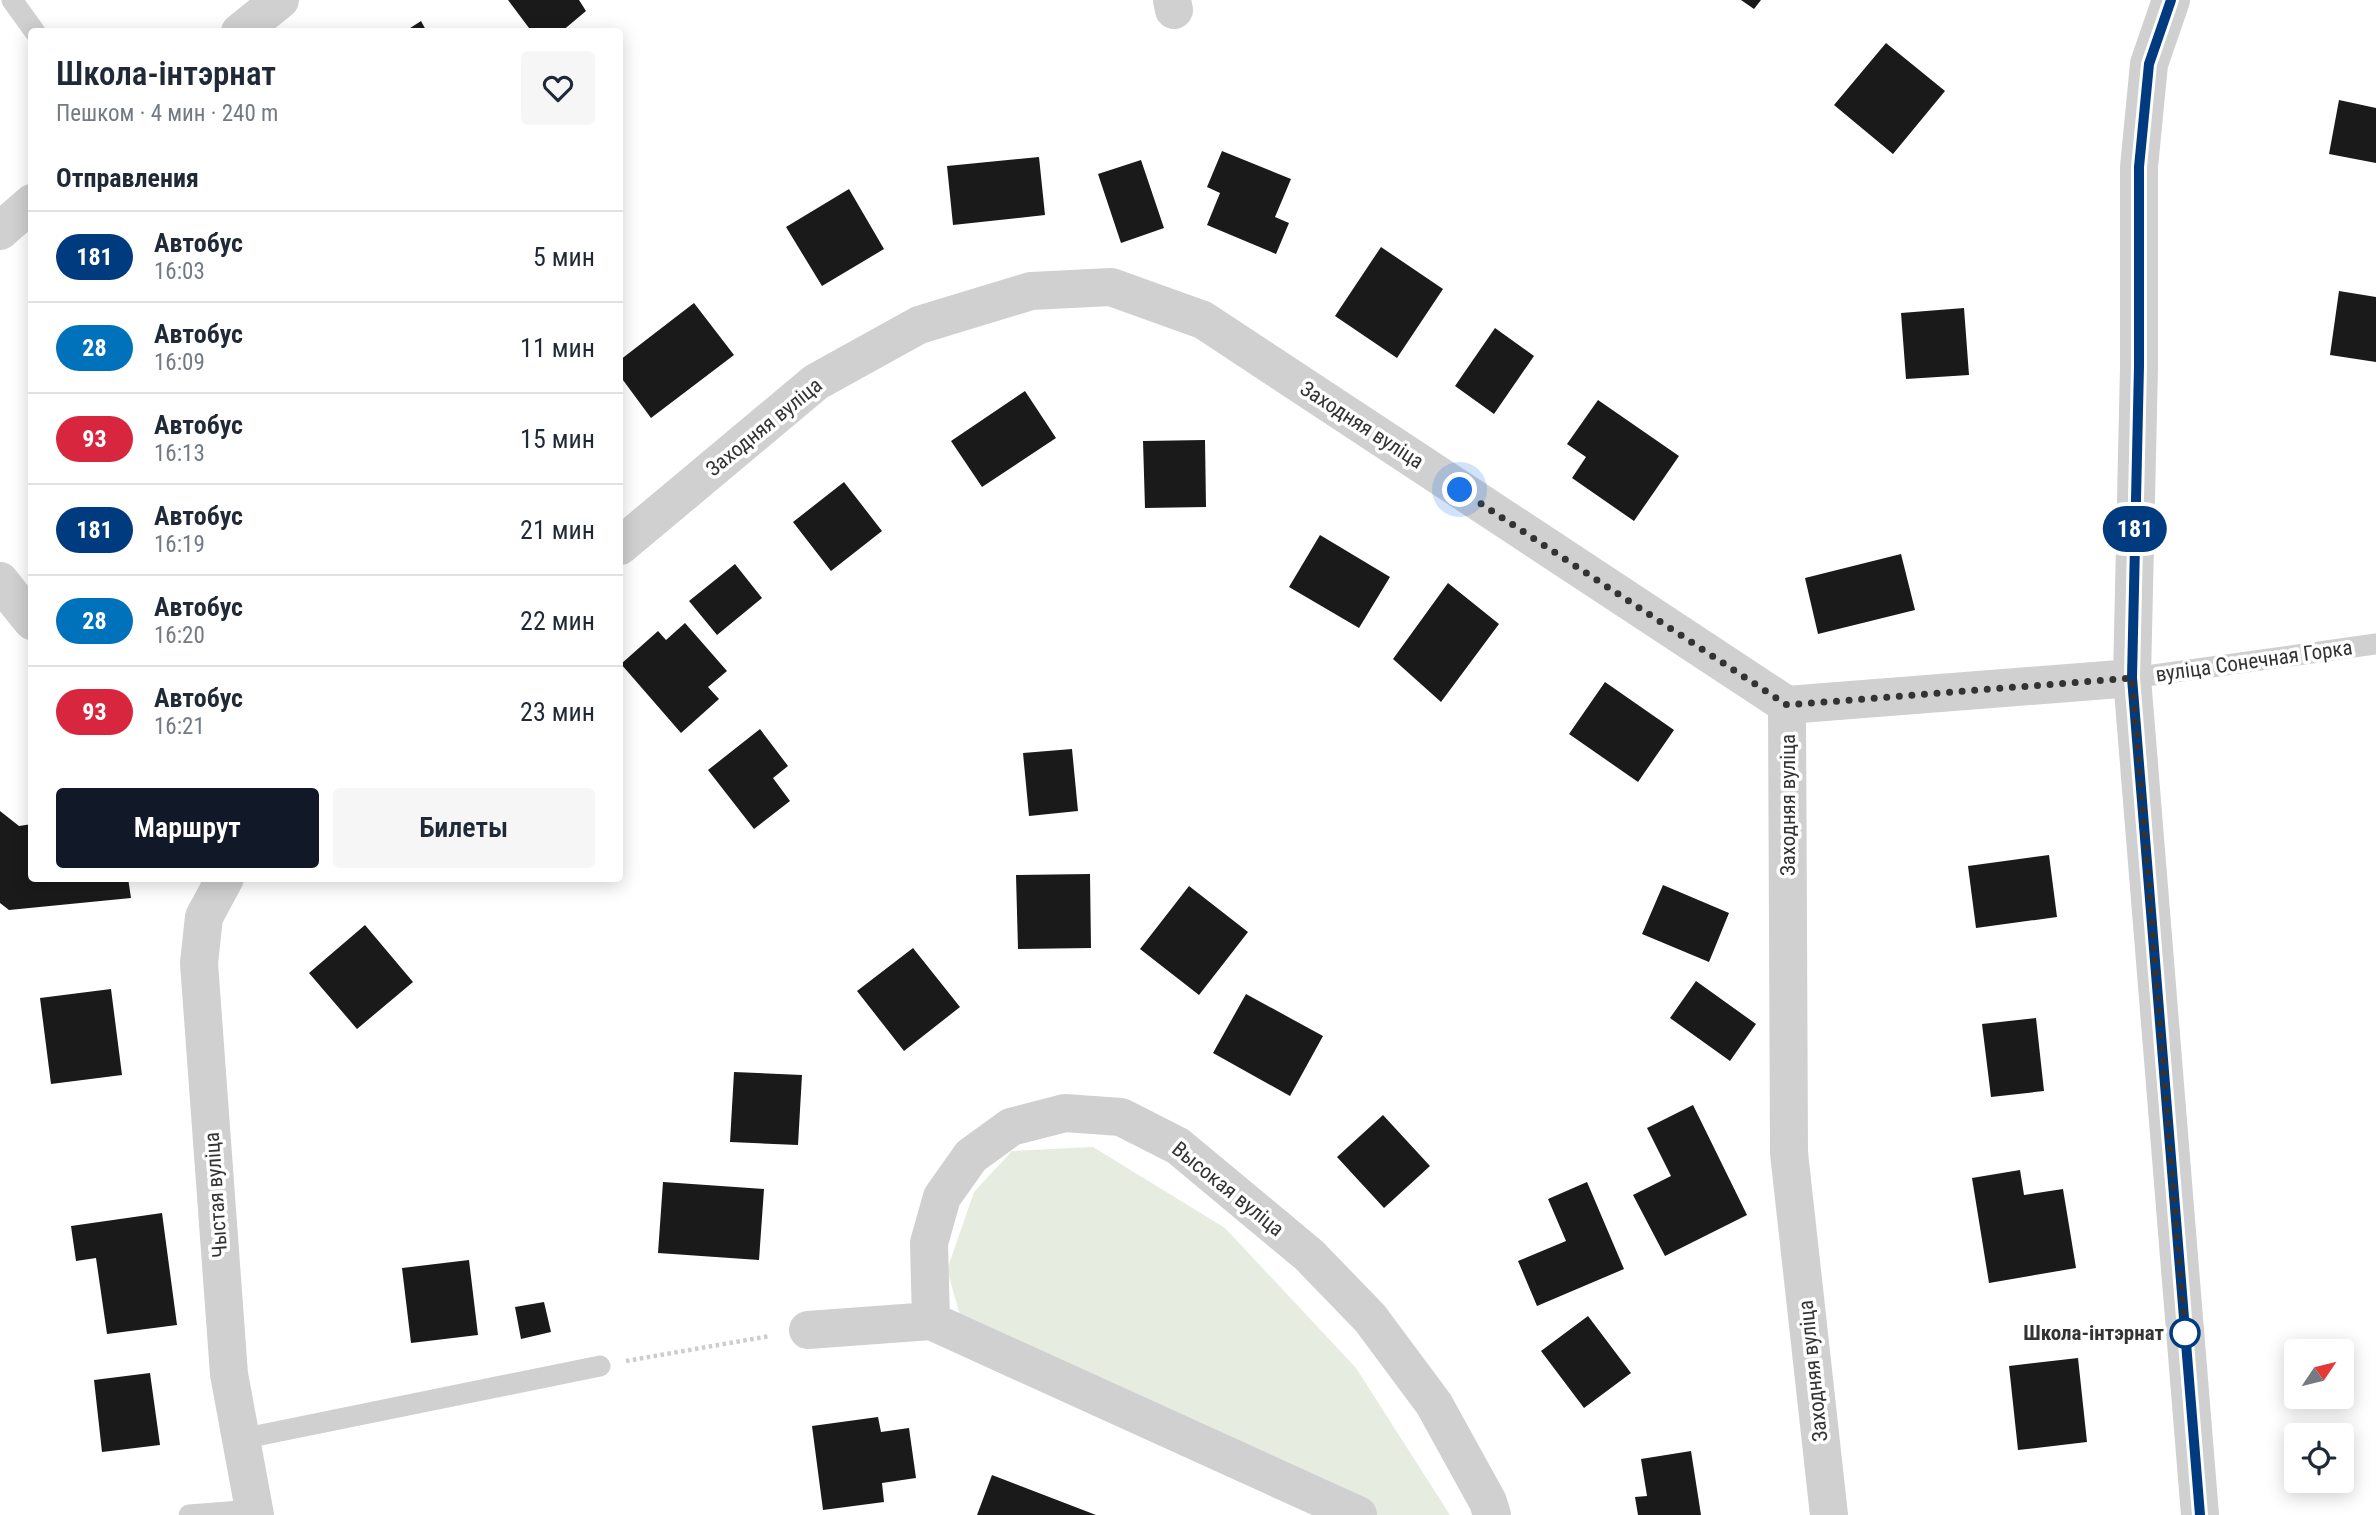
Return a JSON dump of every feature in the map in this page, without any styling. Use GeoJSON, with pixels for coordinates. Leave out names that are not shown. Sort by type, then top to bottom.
{"type":"FeatureCollection","features":[{"type":"Feature","properties":{"kind":"street"},"geometry":{"type":"LineString","coordinates":[[245,28],[280,0]]}},
{"type":"Feature","properties":{"kind":"street"},"geometry":{"type":"LineString","coordinates":[[2171,0],[2149,64],[2139,167],[2139,380],[2132,678],[2200,1515]]}},
{"type":"Feature","properties":{"kind":"street"},"geometry":{"type":"LineString","coordinates":[[0,231],[28,206]]}},
{"type":"Feature","properties":{"kind":"street","name":"Заходняя вуліца"},"geometry":{"type":"LineString","coordinates":[[623,544],[816,382],[919,325],[1031,291],[1111,287],[1203,320],[1787,705],[1789,1153],[1829,1515]]}},
{"type":"Feature","properties":{"kind":"street"},"geometry":{"type":"LineString","coordinates":[[0,581],[28,616]]}},
{"type":"Feature","properties":{"kind":"street"},"geometry":{"type":"LineString","coordinates":[[1787,705],[2132,678]]}},
{"type":"Feature","properties":{"kind":"street","name":"Чыстая вуліца"},"geometry":{"type":"LineString","coordinates":[[223,882],[204,917],[199,963],[229,1374],[254,1512]]}},
{"type":"Feature","properties":{"kind":"street","name":"Высокая вуліца"},"geometry":{"type":"LineString","coordinates":[[931,1321],[929,1243],[942,1196],[971,1156],[1011,1126],[1065,1113],[1121,1117],[1178,1146],[1309,1255],[1370,1318],[1434,1404],[1488,1502],[1492,1515]]}},
{"type":"Feature","properties":{"kind":"street"},"geometry":{"type":"LineString","coordinates":[[808,1330],[931,1321],[1358,1515]]}},
{"type":"Feature","properties":{"kind":"lane"},"geometry":{"type":"LineString","coordinates":[[12,0],[32,28]]}},
{"type":"Feature","properties":{"kind":"lane","name":"вуліца Сонечная Горка"},"geometry":{"type":"LineString","coordinates":[[2132,678],[2376,644]]}},
{"type":"Feature","properties":{"kind":"lane"},"geometry":{"type":"LineString","coordinates":[[241,1439],[600,1366]]}},
{"type":"Feature","properties":{"kind":"lane"},"geometry":{"type":"LineString","coordinates":[[189,1515],[254,1512]]}},
{"type":"Feature","properties":{"kind":"path"},"geometry":{"type":"LineString","coordinates":[[600,1366],[808,1330]]}},
{"type":"Feature","properties":{"kind":"shaded area"},"geometry":{"type":"Polygon","coordinates":[[[1093,1147],[1225,1228],[1356,1368],[1450,1515],[1355,1515],[970,1350],[947,1270],[974,1192],[1012,1151],[1093,1147]]]}},
{"type":"Feature","properties":{"kind":"building"},"geometry":{"type":"Polygon","coordinates":[[[508,0],[579,0],[586,11],[566,28],[529,28],[508,0]]]}},
{"type":"Feature","properties":{"kind":"building"},"geometry":{"type":"Polygon","coordinates":[[[1741,0],[1761,0],[1754,9],[1741,0]]]}},
{"type":"Feature","properties":{"kind":"building"},"geometry":{"type":"Polygon","coordinates":[[[421,21],[425,28],[410,28],[421,21]]]}},
{"type":"Feature","properties":{"kind":"building"},"geometry":{"type":"Polygon","coordinates":[[[1886,43],[1945,91],[1893,154],[1834,105],[1886,43]]]}},
{"type":"Feature","properties":{"kind":"building"},"geometry":{"type":"Polygon","coordinates":[[[2339,100],[2376,108],[2376,163],[2329,154],[2339,100]]]}},
{"type":"Feature","properties":{"kind":"building"},"geometry":{"type":"Polygon","coordinates":[[[1222,151],[1291,179],[1275,217],[1289,223],[1276,254],[1207,225],[1220,193],[1207,187],[1222,151]]]}},
{"type":"Feature","properties":{"kind":"building"},"geometry":{"type":"Polygon","coordinates":[[[1039,157],[1045,215],[953,225],[947,166],[1039,157]]]}},
{"type":"Feature","properties":{"kind":"building"},"geometry":{"type":"Polygon","coordinates":[[[1141,160],[1164,228],[1121,243],[1098,174],[1141,160]]]}},
{"type":"Feature","properties":{"kind":"building"},"geometry":{"type":"Polygon","coordinates":[[[849,189],[884,249],[822,286],[786,227],[849,189]]]}},
{"type":"Feature","properties":{"kind":"building"},"geometry":{"type":"Polygon","coordinates":[[[1381,247],[1443,289],[1397,358],[1335,316],[1381,247]]]}},
{"type":"Feature","properties":{"kind":"building"},"geometry":{"type":"Polygon","coordinates":[[[2339,291],[2376,297],[2376,362],[2330,355],[2339,291]]]}},
{"type":"Feature","properties":{"kind":"building"},"geometry":{"type":"Polygon","coordinates":[[[694,303],[734,355],[651,418],[623,380],[623,358],[694,303]]]}},
{"type":"Feature","properties":{"kind":"building"},"geometry":{"type":"Polygon","coordinates":[[[1964,308],[1969,375],[1906,379],[1901,313],[1964,308]]]}},
{"type":"Feature","properties":{"kind":"building"},"geometry":{"type":"Polygon","coordinates":[[[1495,328],[1534,356],[1494,414],[1455,386],[1495,328]]]}},
{"type":"Feature","properties":{"kind":"building"},"geometry":{"type":"Polygon","coordinates":[[[1025,391],[1056,438],[982,487],[951,441],[1025,391]]]}},
{"type":"Feature","properties":{"kind":"building"},"geometry":{"type":"Polygon","coordinates":[[[1598,400],[1679,456],[1634,521],[1572,478],[1586,457],[1567,444],[1598,400]]]}},
{"type":"Feature","properties":{"kind":"building"},"geometry":{"type":"Polygon","coordinates":[[[1205,440],[1206,507],[1145,508],[1143,441],[1205,440]]]}},
{"type":"Feature","properties":{"kind":"building"},"geometry":{"type":"Polygon","coordinates":[[[844,482],[882,531],[831,571],[793,522],[844,482]]]}},
{"type":"Feature","properties":{"kind":"building"},"geometry":{"type":"Polygon","coordinates":[[[1320,535],[1390,577],[1359,628],[1289,587],[1320,535]]]}},
{"type":"Feature","properties":{"kind":"building"},"geometry":{"type":"Polygon","coordinates":[[[1901,554],[1915,610],[1818,634],[1805,578],[1901,554]]]}},
{"type":"Feature","properties":{"kind":"building"},"geometry":{"type":"Polygon","coordinates":[[[735,564],[762,598],[717,635],[689,601],[735,564]]]}},
{"type":"Feature","properties":{"kind":"building"},"geometry":{"type":"Polygon","coordinates":[[[1448,583],[1499,624],[1441,702],[1393,659],[1448,583]]]}},
{"type":"Feature","properties":{"kind":"building"},"geometry":{"type":"Polygon","coordinates":[[[685,623],[727,671],[708,687],[719,699],[681,733],[623,666],[623,662],[658,631],[666,640],[685,623]]]}},
{"type":"Feature","properties":{"kind":"building"},"geometry":{"type":"Polygon","coordinates":[[[1605,682],[1674,730],[1638,782],[1569,734],[1605,682]]]}},
{"type":"Feature","properties":{"kind":"building"},"geometry":{"type":"Polygon","coordinates":[[[760,729],[788,766],[773,778],[790,801],[754,829],[708,770],[760,729]]]}},
{"type":"Feature","properties":{"kind":"building"},"geometry":{"type":"Polygon","coordinates":[[[1072,749],[1078,811],[1029,816],[1023,753],[1072,749]]]}},
{"type":"Feature","properties":{"kind":"building"},"geometry":{"type":"Polygon","coordinates":[[[0,811],[19,826],[28,825],[28,882],[129,882],[131,898],[9,910],[0,903],[0,811]]]}},
{"type":"Feature","properties":{"kind":"building"},"geometry":{"type":"Polygon","coordinates":[[[2049,855],[2057,917],[1976,928],[1968,866],[2049,855]]]}},
{"type":"Feature","properties":{"kind":"building"},"geometry":{"type":"Polygon","coordinates":[[[1090,874],[1091,948],[1018,949],[1016,875],[1090,874]]]}},
{"type":"Feature","properties":{"kind":"building"},"geometry":{"type":"Polygon","coordinates":[[[1663,885],[1729,913],[1709,962],[1642,934],[1663,885]]]}},
{"type":"Feature","properties":{"kind":"building"},"geometry":{"type":"Polygon","coordinates":[[[1189,886],[1248,932],[1199,995],[1140,949],[1189,886]]]}},
{"type":"Feature","properties":{"kind":"building"},"geometry":{"type":"Polygon","coordinates":[[[365,925],[413,982],[357,1029],[309,973],[365,925]]]}},
{"type":"Feature","properties":{"kind":"building"},"geometry":{"type":"Polygon","coordinates":[[[913,948],[960,1007],[904,1051],[857,991],[913,948]]]}},
{"type":"Feature","properties":{"kind":"building"},"geometry":{"type":"Polygon","coordinates":[[[1696,981],[1756,1024],[1730,1061],[1670,1018],[1696,981]]]}},
{"type":"Feature","properties":{"kind":"building"},"geometry":{"type":"Polygon","coordinates":[[[111,989],[122,1075],[51,1084],[40,998],[111,989]]]}},
{"type":"Feature","properties":{"kind":"building"},"geometry":{"type":"Polygon","coordinates":[[[1246,994],[1323,1036],[1290,1096],[1213,1053],[1246,994]]]}},
{"type":"Feature","properties":{"kind":"building"},"geometry":{"type":"Polygon","coordinates":[[[2036,1018],[2044,1091],[1991,1097],[1982,1024],[2036,1018]]]}},
{"type":"Feature","properties":{"kind":"building"},"geometry":{"type":"Polygon","coordinates":[[[734,1072],[802,1075],[798,1145],[730,1142],[734,1072]]]}},
{"type":"Feature","properties":{"kind":"building"},"geometry":{"type":"Polygon","coordinates":[[[1693,1105],[1747,1215],[1665,1256],[1633,1195],[1671,1176],[1647,1128],[1693,1105]]]}},
{"type":"Feature","properties":{"kind":"building"},"geometry":{"type":"Polygon","coordinates":[[[1383,1115],[1430,1166],[1384,1208],[1337,1157],[1383,1115]]]}},
{"type":"Feature","properties":{"kind":"building"},"geometry":{"type":"Polygon","coordinates":[[[2020,1170],[2024,1195],[2063,1189],[2076,1268],[1989,1283],[1972,1178],[2020,1170]]]}},
{"type":"Feature","properties":{"kind":"building"},"geometry":{"type":"Polygon","coordinates":[[[663,1182],[764,1189],[759,1260],[658,1253],[663,1182]]]}},
{"type":"Feature","properties":{"kind":"building"},"geometry":{"type":"Polygon","coordinates":[[[1587,1182],[1624,1269],[1537,1306],[1518,1261],[1566,1241],[1548,1199],[1587,1182]]]}},
{"type":"Feature","properties":{"kind":"building"},"geometry":{"type":"Polygon","coordinates":[[[162,1213],[177,1325],[107,1334],[96,1258],[76,1261],[71,1226],[162,1213]]]}},
{"type":"Feature","properties":{"kind":"building"},"geometry":{"type":"Polygon","coordinates":[[[469,1260],[478,1335],[411,1343],[402,1268],[469,1260]]]}},
{"type":"Feature","properties":{"kind":"building"},"geometry":{"type":"Polygon","coordinates":[[[544,1302],[551,1332],[521,1339],[515,1307],[544,1302]]]}},
{"type":"Feature","properties":{"kind":"building"},"geometry":{"type":"Polygon","coordinates":[[[1588,1316],[1631,1373],[1584,1408],[1541,1351],[1588,1316]]]}},
{"type":"Feature","properties":{"kind":"building"},"geometry":{"type":"Polygon","coordinates":[[[2078,1358],[2087,1442],[2018,1450],[2009,1366],[2078,1358]]]}},
{"type":"Feature","properties":{"kind":"building"},"geometry":{"type":"Polygon","coordinates":[[[150,1373],[160,1445],[102,1452],[94,1380],[150,1373]]]}},
{"type":"Feature","properties":{"kind":"building"},"geometry":{"type":"Polygon","coordinates":[[[878,1417],[881,1432],[909,1428],[916,1478],[882,1483],[884,1502],[823,1510],[812,1426],[878,1417]]]}},
{"type":"Feature","properties":{"kind":"building"},"geometry":{"type":"Polygon","coordinates":[[[1691,1451],[1701,1515],[1638,1515],[1635,1497],[1647,1496],[1641,1459],[1691,1451]]]}},
{"type":"Feature","properties":{"kind":"building"},"geometry":{"type":"Polygon","coordinates":[[[992,1475],[1096,1515],[977,1515],[992,1475]]]}},
{"type":"Feature","properties":{"kind":"bus line","name":"181"},"geometry":{"type":"LineString","coordinates":[[2171,0],[2149,64],[2139,167],[2139,366],[2132,678],[2200,1515]]}},
{"type":"Feature","properties":{"kind":"place","name":"Школа-інтэрнат"},"geometry":{"type":"Point","coordinates":[2185,1333]}},
{"type":"Feature","properties":{"kind":"route"},"geometry":{"type":"LineString","coordinates":[[1460,490],[1787,705],[2132,678],[2185,1333]]}}]}
